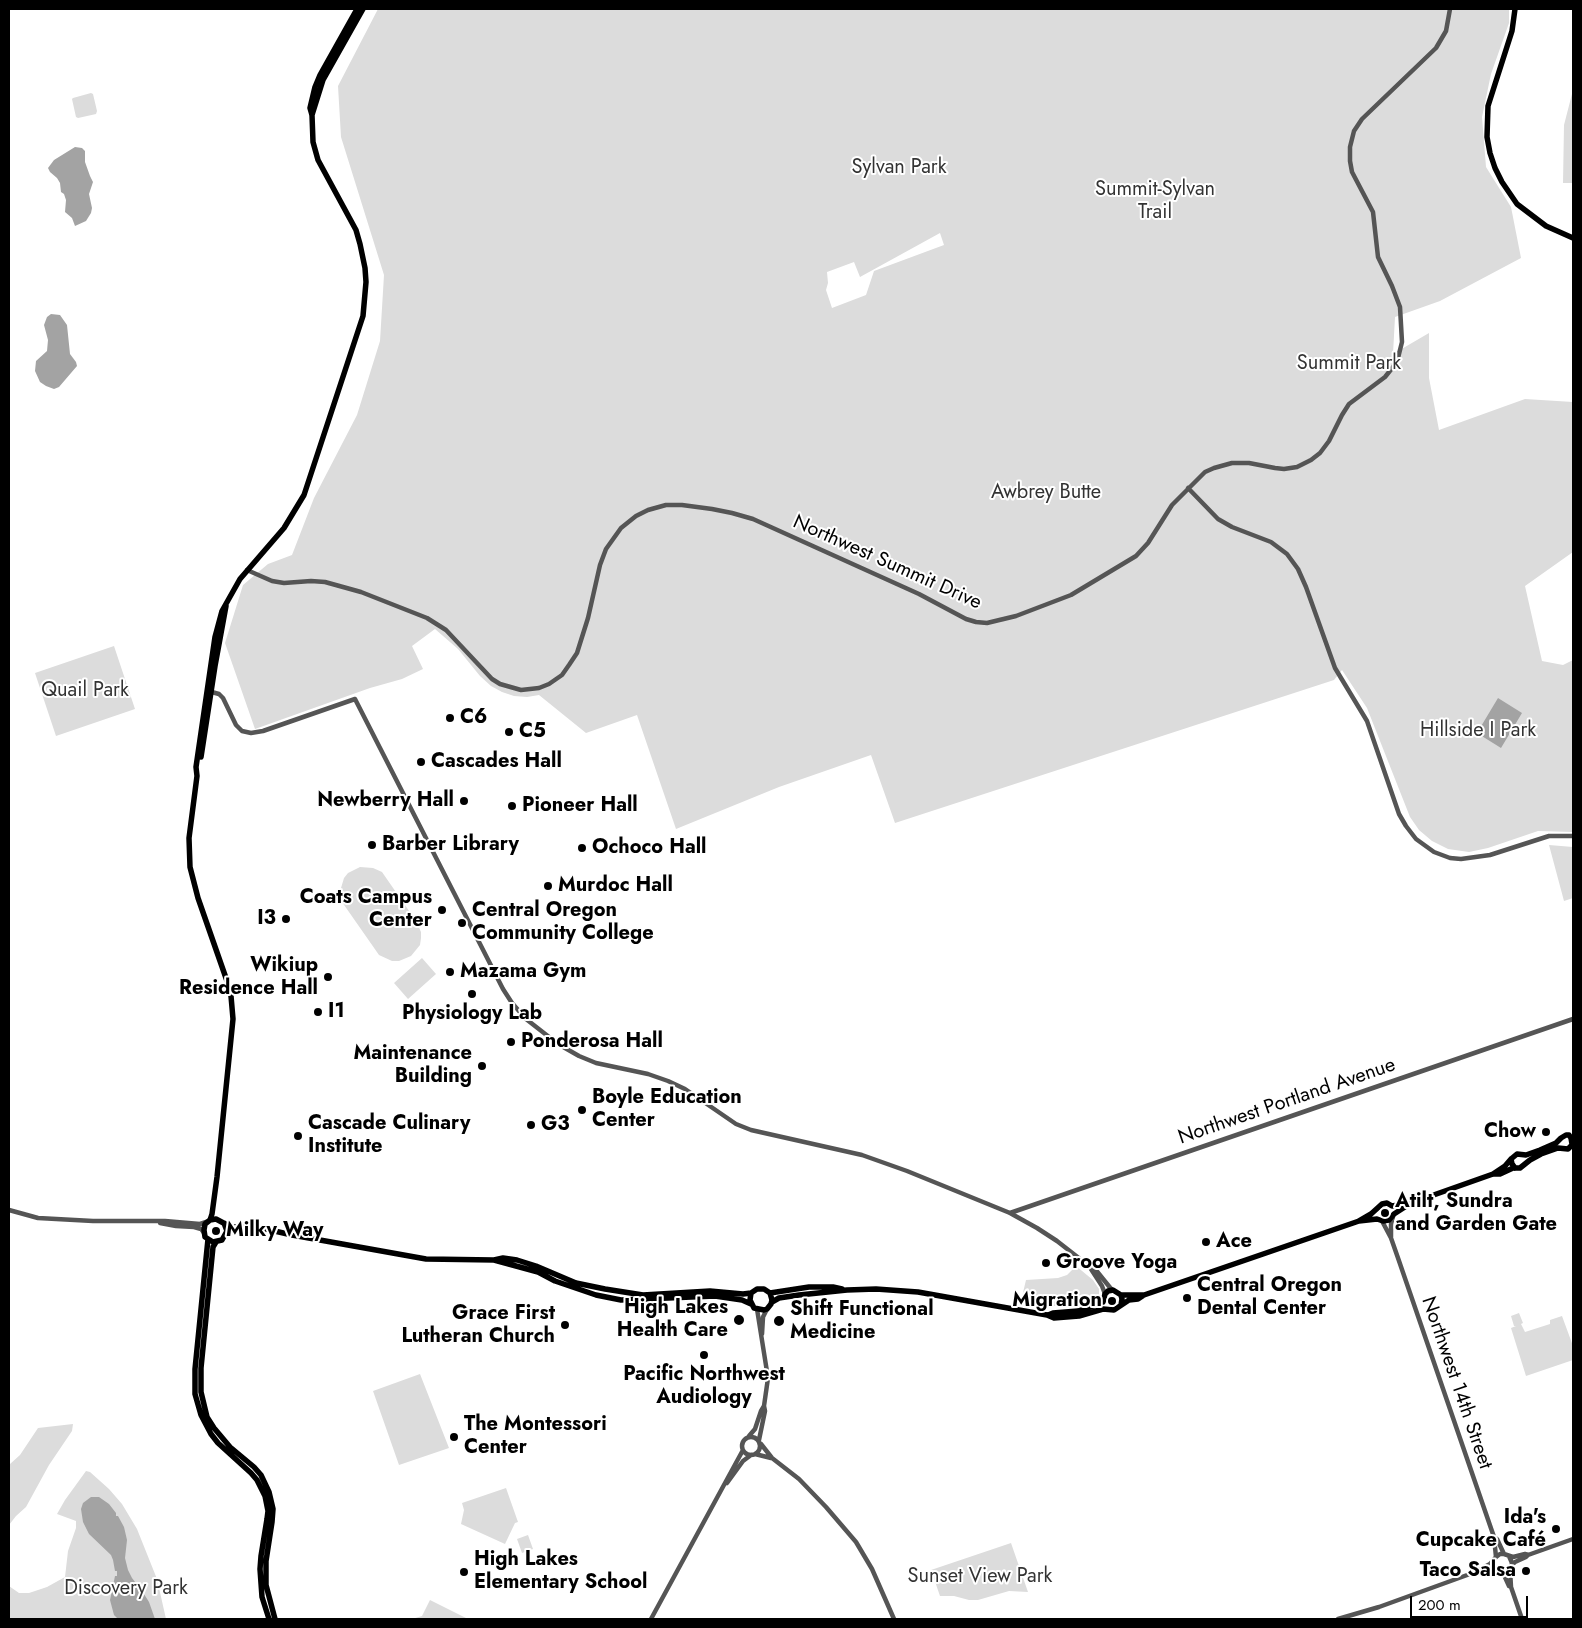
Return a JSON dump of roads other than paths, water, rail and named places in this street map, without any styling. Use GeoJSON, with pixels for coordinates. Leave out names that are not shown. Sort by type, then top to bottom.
{"type":"FeatureCollection","features":[{"type":"Feature","properties":{"kind":"main road"},"geometry":{"type":"LineString","coordinates":[[217,1176],[217,1207],[226,1228],[226,1234],[222,1240],[216,1242],[208,1239],[204,1233],[204,1227],[212,1214],[233,1019],[228,982],[198,898],[190,867],[189,838],[209,691],[226,606],[247,570],[279,535],[304,495],[360,326],[366,282],[360,244],[351,222],[318,160],[310,108],[315,87],[326,63],[358,9]]}},
{"type":"Feature","properties":{"kind":"main road"},"geometry":{"type":"LineString","coordinates":[[312,115],[323,80],[363,9]]}},
{"type":"Feature","properties":{"kind":"main road"},"geometry":{"type":"LineString","coordinates":[[1515,9],[1512,31],[1488,106],[1487,137],[1490,153],[1502,182],[1517,204],[1546,226],[1573,238]]}},
{"type":"Feature","properties":{"kind":"main road"},"geometry":{"type":"LineString","coordinates":[[494,1260],[538,1272],[555,1281],[596,1295],[620,1300],[715,1296],[742,1300],[751,1304],[757,1310],[767,1309],[772,1302],[779,1298],[847,1290],[876,1289],[918,1292],[1047,1315],[1054,1318],[1067,1318],[1116,1309],[1129,1300],[1138,1299],[1144,1295],[1359,1221],[1384,1203],[1392,1206],[1411,1203],[1493,1174],[1500,1174],[1520,1168],[1545,1152],[1561,1148],[1568,1149],[1573,1144],[1572,1136],[1564,1136],[1559,1141],[1540,1150],[1523,1155],[1517,1154],[1493,1174]]}},
{"type":"Feature","properties":{"kind":"main road"},"geometry":{"type":"LineString","coordinates":[[1511,1159],[1515,1168]]}},
{"type":"Feature","properties":{"kind":"main road"},"geometry":{"type":"LineString","coordinates":[[1359,1221],[1389,1220],[1411,1203]]}},
{"type":"Feature","properties":{"kind":"main road"},"geometry":{"type":"LineString","coordinates":[[1392,1206],[1394,1216]]}},
{"type":"Feature","properties":{"kind":"main road"},"geometry":{"type":"LineString","coordinates":[[1377,1209],[1376,1214],[1381,1220]]}},
{"type":"Feature","properties":{"kind":"main road"},"geometry":{"type":"LineString","coordinates":[[208,1221],[222,1221],[232,1227],[257,1227],[426,1259],[494,1260],[503,1258],[517,1260],[576,1282],[643,1295],[710,1291],[743,1294],[760,1289],[767,1290],[770,1293],[772,1302]]}},
{"type":"Feature","properties":{"kind":"main road"},"geometry":{"type":"LineString","coordinates":[[226,1234],[234,1231],[273,1231]]}},
{"type":"Feature","properties":{"kind":"main road"},"geometry":{"type":"LineString","coordinates":[[208,1239],[194,1381],[195,1394],[201,1414],[211,1434],[218,1443],[251,1473],[265,1496],[268,1511],[260,1556],[260,1569],[262,1597],[269,1619]]}},
{"type":"Feature","properties":{"kind":"main road"},"geometry":{"type":"LineString","coordinates":[[216,1242],[213,1247],[201,1368],[201,1392],[206,1412],[214,1428],[230,1447],[254,1467],[269,1492],[273,1514],[266,1561],[266,1579],[269,1599],[276,1619]]}},
{"type":"Feature","properties":{"kind":"main road"},"geometry":{"type":"LineString","coordinates":[[770,1293],[809,1287],[833,1287],[847,1290]]}},
{"type":"Feature","properties":{"kind":"main road"},"geometry":{"type":"LineString","coordinates":[[1047,1315],[1078,1311],[1096,1305],[1112,1290],[1117,1291],[1121,1295],[1121,1305]]}},
{"type":"Feature","properties":{"kind":"main road"},"geometry":{"type":"LineString","coordinates":[[751,1293],[751,1304]]}},
{"type":"Feature","properties":{"kind":"main road"},"geometry":{"type":"LineString","coordinates":[[1121,1295],[1144,1295]]}},
{"type":"Feature","properties":{"kind":"main road"},"geometry":{"type":"LineString","coordinates":[[1104,1297],[1104,1304],[1108,1309]]}},
{"type":"Feature","properties":{"kind":"street","name":"Northwest Summit Drive"},"geometry":{"type":"LineString","coordinates":[[247,570],[272,581],[284,583],[325,582],[361,592],[427,618],[446,630],[492,679],[514,689],[528,690],[549,684],[562,675],[576,653],[588,618],[600,565],[606,549],[621,528],[636,516],[648,510],[666,505],[682,504],[732,513],[753,519],[919,594],[966,619],[976,622],[987,623],[1016,616],[1071,595],[1136,556],[1148,543],[1172,505],[1205,472],[1224,464],[1241,462],[1284,469],[1297,467],[1311,460],[1329,442],[1349,404],[1385,377],[1393,367],[1398,358],[1402,342],[1400,307],[1395,291],[1378,257],[1373,212],[1352,172],[1350,146],[1354,131],[1362,119],[1436,48],[1446,31],[1450,9]]}},
{"type":"Feature","properties":{"kind":"street"},"geometry":{"type":"LineString","coordinates":[[1188,488],[1218,519],[1232,527],[1271,542],[1294,562],[1304,582],[1335,668],[1367,721],[1402,821],[1416,839],[1434,852],[1450,858],[1461,859],[1482,858],[1549,836],[1573,836]]}},
{"type":"Feature","properties":{"kind":"street"},"geometry":{"type":"LineString","coordinates":[[209,691],[223,698],[238,728],[246,733],[263,731],[355,699],[503,989],[526,1019],[547,1037],[568,1051],[596,1063],[648,1074],[668,1081],[685,1089],[736,1124],[751,1130],[862,1155],[1010,1213],[1057,1241],[1095,1269],[1112,1290]]}},
{"type":"Feature","properties":{"kind":"street","name":"Northwest Portland Avenue"},"geometry":{"type":"LineString","coordinates":[[1010,1213],[1573,1019]]}},
{"type":"Feature","properties":{"kind":"street"},"geometry":{"type":"LineString","coordinates":[[9,1210],[38,1218],[200,1224],[208,1221]]}},
{"type":"Feature","properties":{"kind":"street","name":"Northwest 14th Street"},"geometry":{"type":"LineString","coordinates":[[1391,1238],[1391,1224],[1394,1216]]}},
{"type":"Feature","properties":{"kind":"street","name":"Northwest 14th Street"},"geometry":{"type":"LineString","coordinates":[[1381,1220],[1391,1238],[1494,1537],[1494,1559]]}},
{"type":"Feature","properties":{"kind":"street"},"geometry":{"type":"LineString","coordinates":[[154,1221],[176,1226],[194,1227],[201,1229],[204,1233]]}},
{"type":"Feature","properties":{"kind":"street"},"geometry":{"type":"LineString","coordinates":[[1089,1266],[1099,1280],[1104,1297]]}},
{"type":"Feature","properties":{"kind":"street"},"geometry":{"type":"LineString","coordinates":[[762,1340],[764,1317],[767,1309]]}},
{"type":"Feature","properties":{"kind":"street"},"geometry":{"type":"LineString","coordinates":[[651,1619],[725,1486],[743,1461],[760,1450],[760,1431],[764,1420],[768,1378],[757,1310]]}},
{"type":"Feature","properties":{"kind":"street"},"geometry":{"type":"LineString","coordinates":[[725,1486],[730,1471],[740,1458],[743,1450],[742,1444],[745,1438],[755,1429],[764,1406]]}},
{"type":"Feature","properties":{"kind":"street"},"geometry":{"type":"LineString","coordinates":[[749,1436],[754,1437],[760,1442],[772,1458],[806,1486],[835,1516],[856,1542],[872,1569],[894,1619]]}},
{"type":"Feature","properties":{"kind":"street"},"geometry":{"type":"LineString","coordinates":[[743,1450],[746,1454],[772,1458]]}},
{"type":"Feature","properties":{"kind":"street","name":"Northwest 14th Street"},"geometry":{"type":"LineString","coordinates":[[1494,1537],[1506,1555]]}},
{"type":"Feature","properties":{"kind":"street"},"geometry":{"type":"LineString","coordinates":[[1470,1574],[1490,1564],[1500,1554],[1513,1557],[1528,1554],[1573,1539]]}},
{"type":"Feature","properties":{"kind":"street"},"geometry":{"type":"LineString","coordinates":[[1338,1619],[1382,1606],[1470,1574],[1488,1570],[1505,1572],[1515,1562],[1526,1558],[1528,1554]]}},
{"type":"Feature","properties":{"kind":"street"},"geometry":{"type":"LineString","coordinates":[[1506,1555],[1512,1560],[1511,1588]]}},
{"type":"Feature","properties":{"kind":"street"},"geometry":{"type":"LineString","coordinates":[[1494,1559],[1494,1566],[1504,1575],[1511,1588],[1522,1619]]}},
{"type":"Feature","properties":{"kind":"place","name":"C6"},"geometry":{"type":"Point","coordinates":[450,718]}},
{"type":"Feature","properties":{"kind":"place","name":"C5"},"geometry":{"type":"Point","coordinates":[509,732]}},
{"type":"Feature","properties":{"kind":"place","name":"Cascades Hall"},"geometry":{"type":"Point","coordinates":[421,762]}},
{"type":"Feature","properties":{"kind":"place","name":"Newberry Hall"},"geometry":{"type":"Point","coordinates":[464,801]}},
{"type":"Feature","properties":{"kind":"place","name":"Pioneer Hall"},"geometry":{"type":"Point","coordinates":[512,806]}},
{"type":"Feature","properties":{"kind":"place","name":"Barber Library"},"geometry":{"type":"Point","coordinates":[372,845]}},
{"type":"Feature","properties":{"kind":"place","name":"Ochoco Hall"},"geometry":{"type":"Point","coordinates":[582,848]}},
{"type":"Feature","properties":{"kind":"place","name":"Murdoc Hall"},"geometry":{"type":"Point","coordinates":[548,886]}},
{"type":"Feature","properties":{"kind":"place","name":"Coats Campus Center"},"geometry":{"type":"Point","coordinates":[442,910]}},
{"type":"Feature","properties":{"kind":"place","name":"I3"},"geometry":{"type":"Point","coordinates":[286,919]}},
{"type":"Feature","properties":{"kind":"place","name":"Central Oregon Community College"},"geometry":{"type":"Point","coordinates":[462,923]}},
{"type":"Feature","properties":{"kind":"place","name":"Mazama Gym"},"geometry":{"type":"Point","coordinates":[450,972]}},
{"type":"Feature","properties":{"kind":"place","name":"Wikiup Residence Hall"},"geometry":{"type":"Point","coordinates":[328,977]}},
{"type":"Feature","properties":{"kind":"place","name":"Physiology Lab"},"geometry":{"type":"Point","coordinates":[472,994]}},
{"type":"Feature","properties":{"kind":"place","name":"I1"},"geometry":{"type":"Point","coordinates":[318,1012]}},
{"type":"Feature","properties":{"kind":"place","name":"Ponderosa Hall"},"geometry":{"type":"Point","coordinates":[511,1042]}},
{"type":"Feature","properties":{"kind":"place","name":"Maintenance Building"},"geometry":{"type":"Point","coordinates":[482,1066]}},
{"type":"Feature","properties":{"kind":"place","name":"Boyle Education Center"},"geometry":{"type":"Point","coordinates":[582,1110]}},
{"type":"Feature","properties":{"kind":"place","name":"G3"},"geometry":{"type":"Point","coordinates":[531,1125]}},
{"type":"Feature","properties":{"kind":"place","name":"Chow"},"geometry":{"type":"Point","coordinates":[1546,1132]}},
{"type":"Feature","properties":{"kind":"place","name":"Cascade Culinary Institute"},"geometry":{"type":"Point","coordinates":[298,1136]}},
{"type":"Feature","properties":{"kind":"place","name":"Atilt, Sundra and Garden Gate"},"geometry":{"type":"Point","coordinates":[1385,1213]}},
{"type":"Feature","properties":{"kind":"place","name":"Milky Way"},"geometry":{"type":"Point","coordinates":[216,1231]}},
{"type":"Feature","properties":{"kind":"place","name":"Ace"},"geometry":{"type":"Point","coordinates":[1206,1242]}},
{"type":"Feature","properties":{"kind":"place","name":"Groove Yoga"},"geometry":{"type":"Point","coordinates":[1046,1263]}},
{"type":"Feature","properties":{"kind":"place","name":"Central Oregon Dental Center"},"geometry":{"type":"Point","coordinates":[1187,1298]}},
{"type":"Feature","properties":{"kind":"place","name":"Migration"},"geometry":{"type":"Point","coordinates":[1112,1301]}},
{"type":"Feature","properties":{"kind":"place","name":"High Lakes Health Care"},"geometry":{"type":"Point","coordinates":[739,1320]}},
{"type":"Feature","properties":{"kind":"place","name":"Shift Functional Medicine"},"geometry":{"type":"Point","coordinates":[779,1321]}},
{"type":"Feature","properties":{"kind":"place","name":"Grace First Lutheran Church"},"geometry":{"type":"Point","coordinates":[565,1325]}},
{"type":"Feature","properties":{"kind":"place","name":"Pacific Northwest Audiology"},"geometry":{"type":"Point","coordinates":[704,1355]}},
{"type":"Feature","properties":{"kind":"place","name":"The Montessori Center"},"geometry":{"type":"Point","coordinates":[454,1437]}},
{"type":"Feature","properties":{"kind":"place","name":"Ida's Cupcake Café"},"geometry":{"type":"Point","coordinates":[1556,1529]}},
{"type":"Feature","properties":{"kind":"place","name":"Taco Salsa"},"geometry":{"type":"Point","coordinates":[1526,1571]}},
{"type":"Feature","properties":{"kind":"place","name":"High Lakes Elementary School"},"geometry":{"type":"Point","coordinates":[464,1572]}},
{"type":"Feature","properties":{"kind":"park label","name":"Sylvan Park"},"geometry":{"type":"Point","coordinates":[899,168]}},
{"type":"Feature","properties":{"kind":"park label","name":"Summit-Sylvan Trail"},"geometry":{"type":"Point","coordinates":[1155,202]}},
{"type":"Feature","properties":{"kind":"park label","name":"Summit Park"},"geometry":{"type":"Point","coordinates":[1349,364]}},
{"type":"Feature","properties":{"kind":"park label","name":"Awbrey Butte"},"geometry":{"type":"Point","coordinates":[1046,493]}},
{"type":"Feature","properties":{"kind":"park label","name":"Quail Park"},"geometry":{"type":"Point","coordinates":[85,691]}},
{"type":"Feature","properties":{"kind":"park label","name":"Hillside I Park"},"geometry":{"type":"Point","coordinates":[1478,731]}},
{"type":"Feature","properties":{"kind":"park label","name":"Sunset View Park"},"geometry":{"type":"Point","coordinates":[980,1577]}},
{"type":"Feature","properties":{"kind":"park label","name":"Discovery Park"},"geometry":{"type":"Point","coordinates":[126,1589]}}]}
